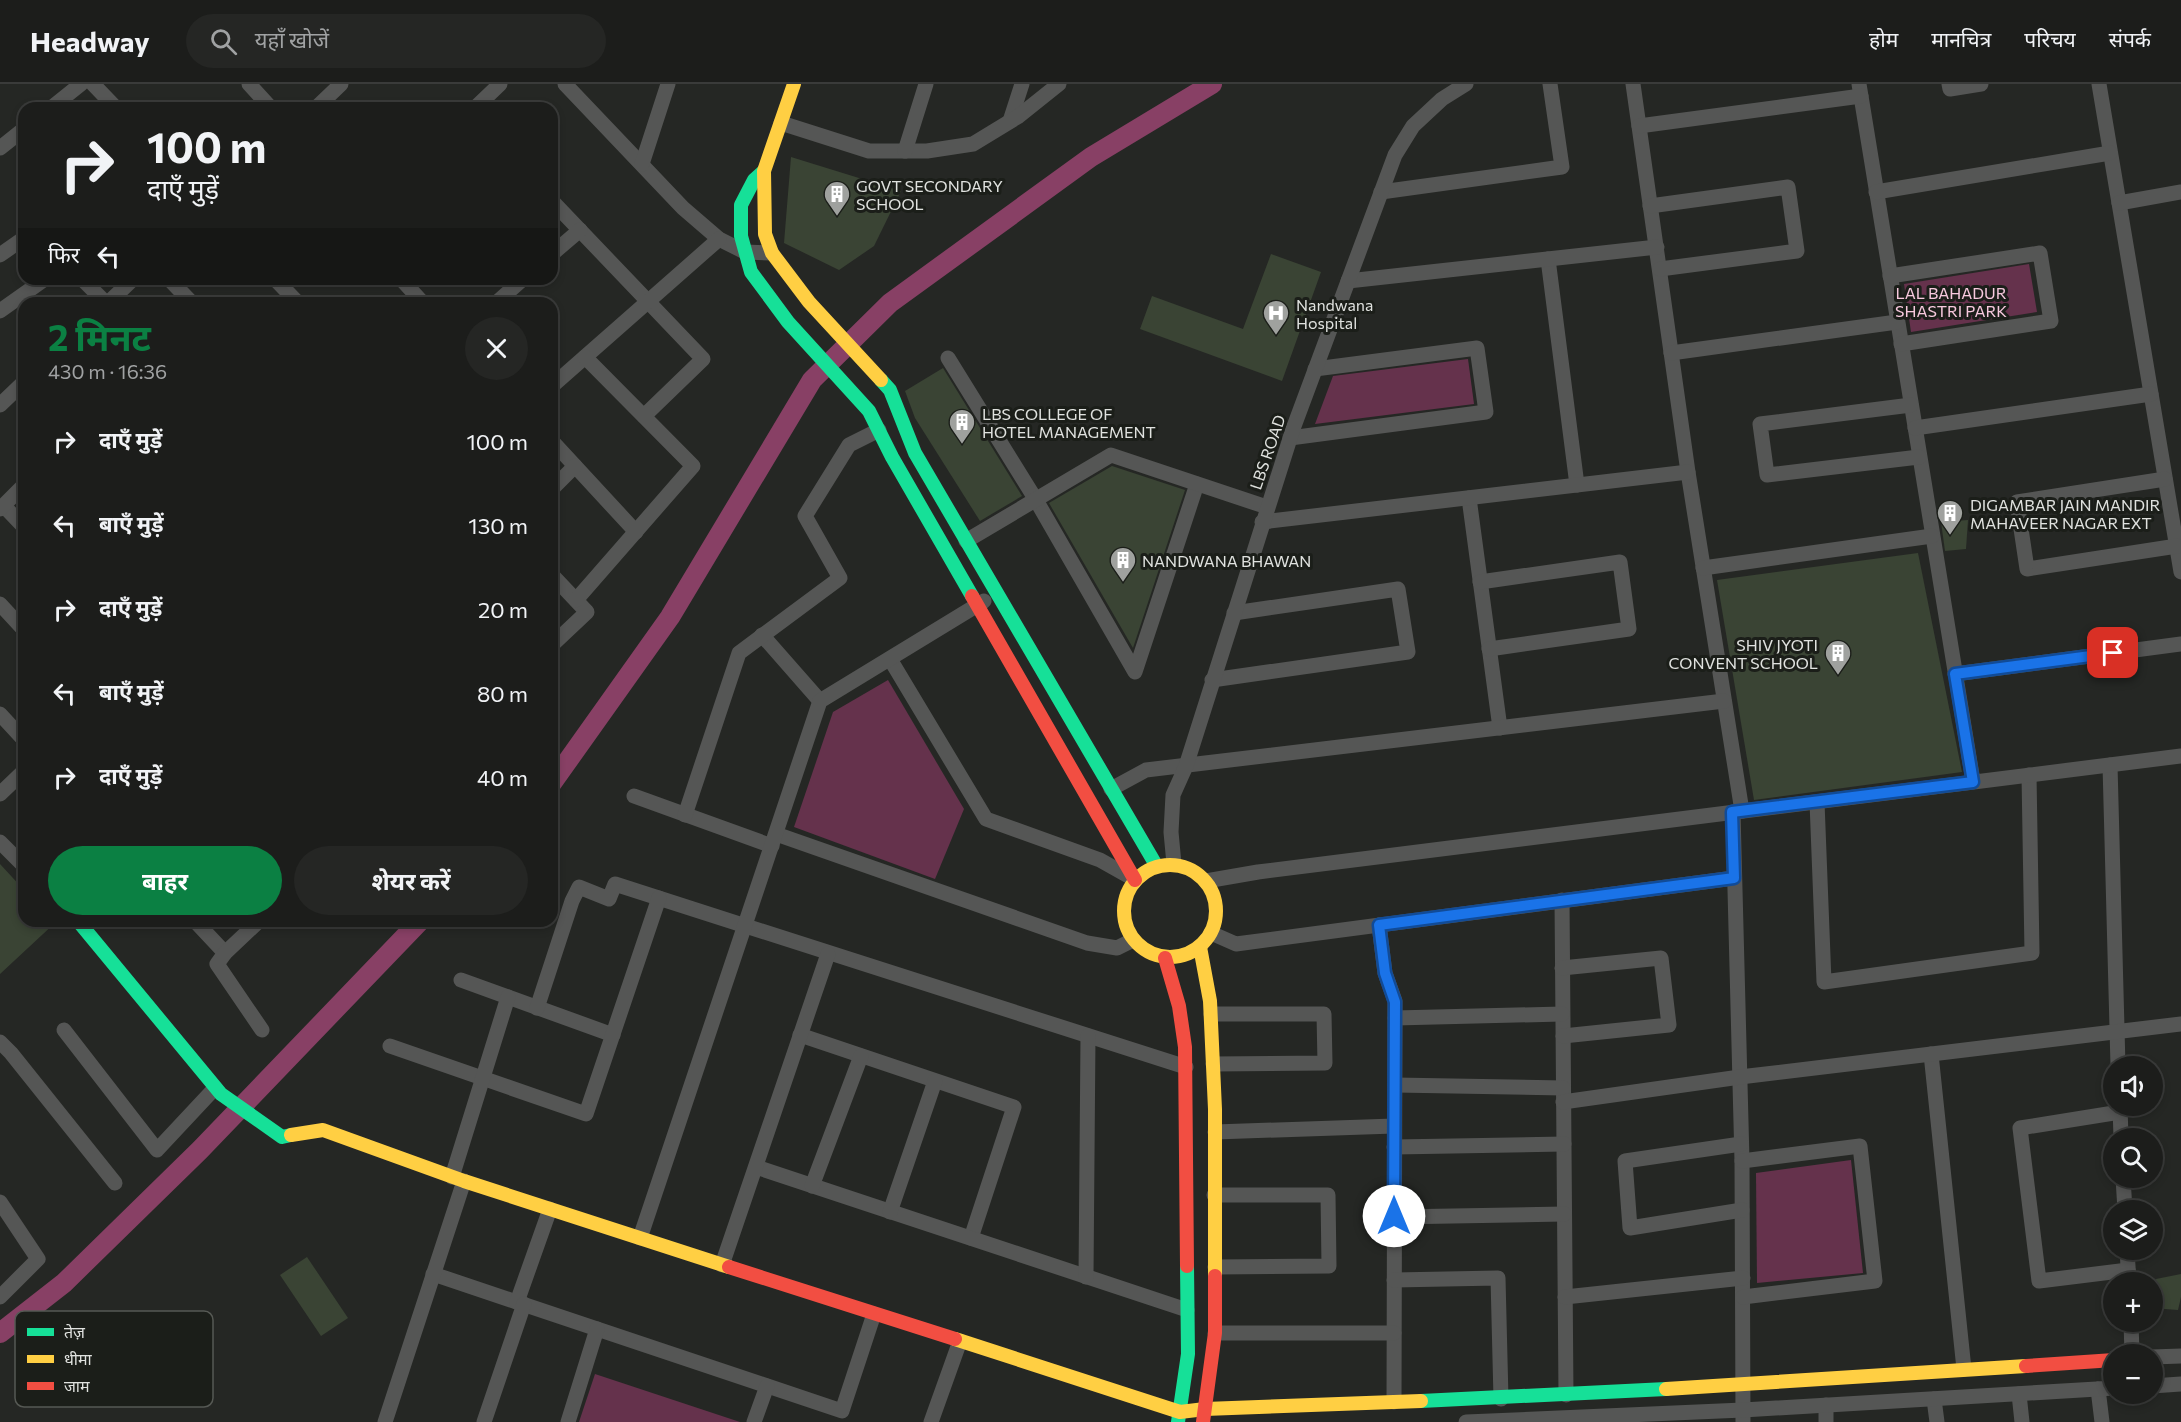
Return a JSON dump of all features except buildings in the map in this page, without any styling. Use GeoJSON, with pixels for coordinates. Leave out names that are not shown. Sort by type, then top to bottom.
{"type":"FeatureCollection","features":[{"type":"Feature","properties":{"kind":"street"},"geometry":{"type":"LineString","coordinates":[[58,102],[81,84]]}},
{"type":"Feature","properties":{"kind":"street"},"geometry":{"type":"LineString","coordinates":[[93,84],[110,102]]}},
{"type":"Feature","properties":{"kind":"street"},"geometry":{"type":"LineString","coordinates":[[249,84],[266,102]]}},
{"type":"Feature","properties":{"kind":"street"},"geometry":{"type":"LineString","coordinates":[[322,102],[341,84]]}},
{"type":"Feature","properties":{"kind":"street"},"geometry":{"type":"LineString","coordinates":[[481,102],[500,84]]}},
{"type":"Feature","properties":{"kind":"street"},"geometry":{"type":"LineString","coordinates":[[565,84],[684,208],[719,239],[745,252],[772,253]]}},
{"type":"Feature","properties":{"kind":"street"},"geometry":{"type":"LineString","coordinates":[[642,164],[668,84]]}},
{"type":"Feature","properties":{"kind":"street"},"geometry":{"type":"LineString","coordinates":[[794,84],[764,171],[765,234],[772,253],[809,302],[890,390],[915,453],[1156,865]]}},
{"type":"Feature","properties":{"kind":"street"},"geometry":{"type":"LineString","coordinates":[[905,151],[926,84]]}},
{"type":"Feature","properties":{"kind":"street"},"geometry":{"type":"LineString","coordinates":[[1010,121],[1022,84]]}},
{"type":"Feature","properties":{"kind":"street"},"geometry":{"type":"LineString","coordinates":[[781,123],[869,151],[927,151],[974,144],[1010,121],[1059,84]]}},
{"type":"Feature","properties":{"kind":"street","name":"LBS ROAD"},"geometry":{"type":"LineString","coordinates":[[1174,864],[1171,832],[1173,795],[1186,766],[1290,438],[1395,154],[1413,126],[1442,99],[1466,84]]}},
{"type":"Feature","properties":{"kind":"street"},"geometry":{"type":"LineString","coordinates":[[1381,192],[1562,167],[1550,84]]}},
{"type":"Feature","properties":{"kind":"street"},"geometry":{"type":"LineString","coordinates":[[1633,84],[1688,472],[1725,701],[1737,812],[1734,878],[1742,1161],[1743,1416]]}},
{"type":"Feature","properties":{"kind":"street"},"geometry":{"type":"LineString","coordinates":[[1949,84],[1950,88],[1981,84]]}},
{"type":"Feature","properties":{"kind":"street"},"geometry":{"type":"LineString","coordinates":[[2098,84],[2181,572]]}},
{"type":"Feature","properties":{"kind":"street"},"geometry":{"type":"LineString","coordinates":[[1639,126],[1860,90],[1973,782]]}},
{"type":"Feature","properties":{"kind":"street"},"geometry":{"type":"LineString","coordinates":[[0,148],[18,134]]}},
{"type":"Feature","properties":{"kind":"street"},"geometry":{"type":"LineString","coordinates":[[1876,192],[2110,153]]}},
{"type":"Feature","properties":{"kind":"street"},"geometry":{"type":"LineString","coordinates":[[764,171],[754,180],[741,204],[741,236],[751,272],[788,322],[869,411],[892,458],[1135,880]]}},
{"type":"Feature","properties":{"kind":"street"},"geometry":{"type":"LineString","coordinates":[[1650,206],[1788,187],[1797,251],[1660,269]]}},
{"type":"Feature","properties":{"kind":"street"},"geometry":{"type":"LineString","coordinates":[[2118,203],[2181,192]]}},
{"type":"Feature","properties":{"kind":"street"},"geometry":{"type":"LineString","coordinates":[[558,207],[704,359],[644,416]]}},
{"type":"Feature","properties":{"kind":"street"},"geometry":{"type":"LineString","coordinates":[[558,249],[579,230]]}},
{"type":"Feature","properties":{"kind":"street"},"geometry":{"type":"LineString","coordinates":[[558,381],[719,239]]}},
{"type":"Feature","properties":{"kind":"street"},"geometry":{"type":"LineString","coordinates":[[0,255],[18,242]]}},
{"type":"Feature","properties":{"kind":"street"},"geometry":{"type":"LineString","coordinates":[[1348,281],[1656,247]]}},
{"type":"Feature","properties":{"kind":"street"},"geometry":{"type":"LineString","coordinates":[[1890,276],[2040,253],[2051,321],[1901,344]]}},
{"type":"Feature","properties":{"kind":"street"},"geometry":{"type":"LineString","coordinates":[[1548,259],[1577,486]]}},
{"type":"Feature","properties":{"kind":"street"},"geometry":{"type":"LineString","coordinates":[[20,297],[37,285]]}},
{"type":"Feature","properties":{"kind":"street"},"geometry":{"type":"LineString","coordinates":[[88,285],[101,297]]}},
{"type":"Feature","properties":{"kind":"street"},"geometry":{"type":"LineString","coordinates":[[114,297],[126,285]]}},
{"type":"Feature","properties":{"kind":"street"},"geometry":{"type":"LineString","coordinates":[[175,285],[186,297]]}},
{"type":"Feature","properties":{"kind":"street"},"geometry":{"type":"LineString","coordinates":[[281,285],[292,297]]}},
{"type":"Feature","properties":{"kind":"street"},"geometry":{"type":"LineString","coordinates":[[406,285],[418,297]]}},
{"type":"Feature","properties":{"kind":"street"},"geometry":{"type":"LineString","coordinates":[[502,297],[514,285]]}},
{"type":"Feature","properties":{"kind":"street"},"geometry":{"type":"LineString","coordinates":[[0,311],[18,298]]}},
{"type":"Feature","properties":{"kind":"street"},"geometry":{"type":"LineString","coordinates":[[1671,353],[1898,322]]}},
{"type":"Feature","properties":{"kind":"street"},"geometry":{"type":"LineString","coordinates":[[1290,438],[1486,412],[1477,348],[1315,369]]}},
{"type":"Feature","properties":{"kind":"street"},"geometry":{"type":"LineString","coordinates":[[576,600],[693,466],[585,357]]}},
{"type":"Feature","properties":{"kind":"street"},"geometry":{"type":"LineString","coordinates":[[948,358],[1036,500],[1135,672],[1197,484]]}},
{"type":"Feature","properties":{"kind":"street"},"geometry":{"type":"LineString","coordinates":[[0,405],[18,388]]}},
{"type":"Feature","properties":{"kind":"street"},"geometry":{"type":"LineString","coordinates":[[1915,428],[2151,394]]}},
{"type":"Feature","properties":{"kind":"street"},"geometry":{"type":"LineString","coordinates":[[1911,405],[1760,424],[1767,475],[1919,457]]}},
{"type":"Feature","properties":{"kind":"street"},"geometry":{"type":"LineString","coordinates":[[685,815],[739,653],[840,578],[805,516],[849,445],[879,430]]}},
{"type":"Feature","properties":{"kind":"street"},"geometry":{"type":"LineString","coordinates":[[558,448],[636,532]]}},
{"type":"Feature","properties":{"kind":"street"},"geometry":{"type":"LineString","coordinates":[[966,541],[1111,455],[1268,507]]}},
{"type":"Feature","properties":{"kind":"street"},"geometry":{"type":"LineString","coordinates":[[558,483],[575,466]]}},
{"type":"Feature","properties":{"kind":"street"},"geometry":{"type":"LineString","coordinates":[[1262,522],[1688,472]]}},
{"type":"Feature","properties":{"kind":"street"},"geometry":{"type":"LineString","coordinates":[[2165,479],[2017,502],[2027,569],[2177,546]]}},
{"type":"Feature","properties":{"kind":"street"},"geometry":{"type":"LineString","coordinates":[[18,491],[2,508],[18,522]]}},
{"type":"Feature","properties":{"kind":"street"},"geometry":{"type":"LineString","coordinates":[[1469,498],[1500,728]]}},
{"type":"Feature","properties":{"kind":"street"},"geometry":{"type":"LineString","coordinates":[[1703,568],[1932,536]]}},
{"type":"Feature","properties":{"kind":"street"},"geometry":{"type":"LineString","coordinates":[[1480,582],[1620,562],[1629,629],[1489,649]]}},
{"type":"Feature","properties":{"kind":"street"},"geometry":{"type":"LineString","coordinates":[[558,581],[587,612],[558,639]]}},
{"type":"Feature","properties":{"kind":"street"},"geometry":{"type":"LineString","coordinates":[[1212,680],[1408,652],[1398,589],[1234,613]]}},
{"type":"Feature","properties":{"kind":"street"},"geometry":{"type":"LineString","coordinates":[[640,1238],[820,701],[978,606],[996,592]]}},
{"type":"Feature","properties":{"kind":"street"},"geometry":{"type":"LineString","coordinates":[[0,604],[18,624]]}},
{"type":"Feature","properties":{"kind":"street"},"geometry":{"type":"LineString","coordinates":[[762,635],[820,701]]}},
{"type":"Feature","properties":{"kind":"street"},"geometry":{"type":"LineString","coordinates":[[1955,674],[2181,644]]}},
{"type":"Feature","properties":{"kind":"street"},"geometry":{"type":"LineString","coordinates":[[890,658],[986,819],[1100,860],[1135,880]]}},
{"type":"Feature","properties":{"kind":"street"},"geometry":{"type":"LineString","coordinates":[[1111,789],[1146,770],[1725,701]]}},
{"type":"Feature","properties":{"kind":"street"},"geometry":{"type":"LineString","coordinates":[[0,714],[18,734]]}},
{"type":"Feature","properties":{"kind":"street"},"geometry":{"type":"LineString","coordinates":[[1206,881],[2181,756]]}},
{"type":"Feature","properties":{"kind":"street"},"geometry":{"type":"LineString","coordinates":[[2110,765],[2117,1056]]}},
{"type":"Feature","properties":{"kind":"street"},"geometry":{"type":"LineString","coordinates":[[1817,802],[1824,982],[2032,953],[2029,775]]}},
{"type":"Feature","properties":{"kind":"street"},"geometry":{"type":"LineString","coordinates":[[0,794],[18,777]]}},
{"type":"Feature","properties":{"kind":"street"},"geometry":{"type":"LineString","coordinates":[[634,796],[685,815],[774,840],[1087,943],[1117,948],[1133,940]]}},
{"type":"Feature","properties":{"kind":"street"},"geometry":{"type":"LineString","coordinates":[[0,842],[18,860]]}},
{"type":"Feature","properties":{"kind":"street"},"geometry":{"type":"LineString","coordinates":[[1174,864],[1192,869],[1206,881],[1215,897],[1217,915],[1211,933],[1200,947],[1183,956],[1165,957],[1148,952],[1133,940],[1125,924],[1123,906],[1128,888],[1135,880],[1156,865],[1174,864]]}},
{"type":"Feature","properties":{"kind":"street"},"geometry":{"type":"LineString","coordinates":[[1211,933],[1236,944],[1734,878]]}},
{"type":"Feature","properties":{"kind":"street"},"geometry":{"type":"LineString","coordinates":[[537,1008],[572,901],[579,887],[609,899],[615,884],[1186,1067]]}},
{"type":"Feature","properties":{"kind":"street"},"geometry":{"type":"LineString","coordinates":[[390,1046],[586,1114],[659,898]]}},
{"type":"Feature","properties":{"kind":"street"},"geometry":{"type":"LineString","coordinates":[[1562,900],[1566,1395]]}},
{"type":"Feature","properties":{"kind":"street"},"geometry":{"type":"LineString","coordinates":[[1379,925],[1385,973],[1395,1002],[1394,1402]]}},
{"type":"Feature","properties":{"kind":"street"},"geometry":{"type":"LineString","coordinates":[[83,927],[218,1091],[282,1137],[323,1130],[458,1179],[960,1341],[1182,1419],[1204,1415],[1394,1402],[1501,1399],[2103,1361]]}},
{"type":"Feature","properties":{"kind":"street"},"geometry":{"type":"LineString","coordinates":[[201,927],[225,953]]}},
{"type":"Feature","properties":{"kind":"street"},"geometry":{"type":"LineString","coordinates":[[253,927],[225,953],[217,964],[262,1030]]}},
{"type":"Feature","properties":{"kind":"street"},"geometry":{"type":"LineString","coordinates":[[1200,947],[1210,1001],[1215,1132],[1215,1333],[1204,1415]]}},
{"type":"Feature","properties":{"kind":"street"},"geometry":{"type":"LineString","coordinates":[[722,1265],[828,954]]}},
{"type":"Feature","properties":{"kind":"street"},"geometry":{"type":"LineString","coordinates":[[1165,957],[1179,1006],[1186,1067],[1188,1354],[1182,1419]]}},
{"type":"Feature","properties":{"kind":"street"},"geometry":{"type":"LineString","coordinates":[[1562,968],[1661,958],[1669,1025],[1563,1036]]}},
{"type":"Feature","properties":{"kind":"street"},"geometry":{"type":"LineString","coordinates":[[461,980],[613,1035]]}},
{"type":"Feature","properties":{"kind":"street"},"geometry":{"type":"LineString","coordinates":[[385,1422],[433,1274],[508,997]]}},
{"type":"Feature","properties":{"kind":"street"},"geometry":{"type":"LineString","coordinates":[[1211,1014],[1324,1014],[1324,1063],[1213,1064]]}},
{"type":"Feature","properties":{"kind":"street"},"geometry":{"type":"LineString","coordinates":[[1395,1018],[1562,1014]]}},
{"type":"Feature","properties":{"kind":"street"},"geometry":{"type":"LineString","coordinates":[[1395,1085],[1563,1095],[1740,1077],[2181,1024]]}},
{"type":"Feature","properties":{"kind":"street"},"geometry":{"type":"LineString","coordinates":[[64,1030],[157,1150],[218,1091]]}},
{"type":"Feature","properties":{"kind":"street"},"geometry":{"type":"LineString","coordinates":[[800,1035],[1014,1107],[970,1238]]}},
{"type":"Feature","properties":{"kind":"street"},"geometry":{"type":"LineString","coordinates":[[1086,1277],[1088,1036]]}},
{"type":"Feature","properties":{"kind":"street"},"geometry":{"type":"LineString","coordinates":[[4,1052],[115,1183]]}},
{"type":"Feature","properties":{"kind":"street"},"geometry":{"type":"LineString","coordinates":[[1931,1054],[1964,1369]]}},
{"type":"Feature","properties":{"kind":"street"},"geometry":{"type":"LineString","coordinates":[[812,1186],[861,1056]]}},
{"type":"Feature","properties":{"kind":"street"},"geometry":{"type":"LineString","coordinates":[[891,1212],[936,1081]]}},
{"type":"Feature","properties":{"kind":"street"},"geometry":{"type":"LineString","coordinates":[[2103,1112],[2020,1128],[2040,1281],[2103,1277]]}},
{"type":"Feature","properties":{"kind":"street"},"geometry":{"type":"LineString","coordinates":[[1215,1132],[1395,1126]]}},
{"type":"Feature","properties":{"kind":"street"},"geometry":{"type":"LineString","coordinates":[[1395,1147],[1564,1144]]}},
{"type":"Feature","properties":{"kind":"street"},"geometry":{"type":"LineString","coordinates":[[1741,1144],[1625,1161],[1630,1228],[1742,1210]]}},
{"type":"Feature","properties":{"kind":"street"},"geometry":{"type":"LineString","coordinates":[[1742,1161],[1860,1146],[1875,1281],[1743,1297]]}},
{"type":"Feature","properties":{"kind":"street"},"geometry":{"type":"LineString","coordinates":[[756,1167],[1187,1310]]}},
{"type":"Feature","properties":{"kind":"street"},"geometry":{"type":"LineString","coordinates":[[1215,1195],[1328,1194],[1329,1266],[1215,1267]]}},
{"type":"Feature","properties":{"kind":"street"},"geometry":{"type":"LineString","coordinates":[[0,1202],[38,1259],[0,1297]]}},
{"type":"Feature","properties":{"kind":"street"},"geometry":{"type":"LineString","coordinates":[[484,1422],[550,1209]]}},
{"type":"Feature","properties":{"kind":"street"},"geometry":{"type":"LineString","coordinates":[[1394,1216],[1564,1214]]}},
{"type":"Feature","properties":{"kind":"street"},"geometry":{"type":"LineString","coordinates":[[433,1274],[767,1386],[840,1416],[874,1314]]}},
{"type":"Feature","properties":{"kind":"street"},"geometry":{"type":"LineString","coordinates":[[1394,1280],[1498,1278],[1501,1399]]}},
{"type":"Feature","properties":{"kind":"street"},"geometry":{"type":"LineString","coordinates":[[1565,1297],[1743,1278]]}},
{"type":"Feature","properties":{"kind":"street"},"geometry":{"type":"LineString","coordinates":[[568,1422],[597,1329]]}},
{"type":"Feature","properties":{"kind":"street"},"geometry":{"type":"LineString","coordinates":[[1215,1333],[1394,1334]]}},
{"type":"Feature","properties":{"kind":"street"},"geometry":{"type":"LineString","coordinates":[[931,1422],[960,1341]]}},
{"type":"Feature","properties":{"kind":"street"},"geometry":{"type":"LineString","coordinates":[[2163,1357],[2181,1356]]}},
{"type":"Feature","properties":{"kind":"street"},"geometry":{"type":"LineString","coordinates":[[2163,1385],[2181,1384]]}},
{"type":"Feature","properties":{"kind":"street"},"geometry":{"type":"LineString","coordinates":[[754,1422],[767,1386]]}},
{"type":"Feature","properties":{"kind":"street"},"geometry":{"type":"LineString","coordinates":[[1466,1422],[1743,1416],[1826,1405],[2103,1389]]}},
{"type":"Feature","properties":{"kind":"street"},"geometry":{"type":"LineString","coordinates":[[2019,1394],[2022,1422]]}},
{"type":"Feature","properties":{"kind":"street"},"geometry":{"type":"LineString","coordinates":[[1934,1399],[1937,1422]]}},
{"type":"Feature","properties":{"kind":"street"},"geometry":{"type":"LineString","coordinates":[[2102,1422],[2104,1404]]}},
{"type":"Feature","properties":{"kind":"street"},"geometry":{"type":"LineString","coordinates":[[1826,1405],[1826,1422]]}},
{"type":"Feature","properties":{"kind":"green space","name":"LAL BAHADUR SHASTRI PARK"},"geometry":{"type":"Polygon","coordinates":[[[2029,264],[2037,312],[1911,332],[1904,284],[2029,264]]]}},
{"type":"Feature","properties":{"kind":"green space"},"geometry":{"type":"Polygon","coordinates":[[[1468,359],[1474,404],[1315,424],[1333,376],[1468,359]]]}},
{"type":"Feature","properties":{"kind":"green space"},"geometry":{"type":"Polygon","coordinates":[[[888,680],[964,809],[935,879],[794,827],[833,712],[888,680]]]}},
{"type":"Feature","properties":{"kind":"green space"},"geometry":{"type":"Polygon","coordinates":[[[1851,1160],[1863,1273],[1757,1283],[1756,1173],[1851,1160]]]}},
{"type":"Feature","properties":{"kind":"green space"},"geometry":{"type":"Polygon","coordinates":[[[595,1374],[740,1422],[579,1422],[595,1374]]]}},
{"type":"Feature","properties":{"kind":"waterway"},"geometry":{"type":"LineString","coordinates":[[558,775],[670,617],[812,380],[890,303],[1091,157],[1212,84]]}},
{"type":"Feature","properties":{"kind":"waterway"},"geometry":{"type":"LineString","coordinates":[[28,1311],[64,1283],[200,1150],[414,927]]}},
{"type":"Feature","properties":{"kind":"waterway"},"geometry":{"type":"LineString","coordinates":[[0,1333],[15,1321]]}},
{"type":"Feature","properties":{"kind":"traffic: fast"},"geometry":{"type":"LineString","coordinates":[[764,171],[754,180],[741,205],[741,236],[751,272],[788,322],[869,411],[892,457],[972,596]]}},
{"type":"Feature","properties":{"kind":"traffic: fast"},"geometry":{"type":"LineString","coordinates":[[881,380],[890,390],[915,453],[1156,865]]}},
{"type":"Feature","properties":{"kind":"traffic: fast"},"geometry":{"type":"LineString","coordinates":[[83,927],[221,1094],[282,1137],[291,1135]]}},
{"type":"Feature","properties":{"kind":"traffic: fast"},"geometry":{"type":"LineString","coordinates":[[1178,1422],[1188,1354],[1187,1266]]}},
{"type":"Feature","properties":{"kind":"traffic: fast"},"geometry":{"type":"LineString","coordinates":[[1421,1401],[1666,1389]]}},
{"type":"Feature","properties":{"kind":"traffic: slow"},"geometry":{"type":"LineString","coordinates":[[794,84],[764,171],[765,234],[772,253],[809,302],[881,380]]}},
{"type":"Feature","properties":{"kind":"traffic: slow"},"geometry":{"type":"LineString","coordinates":[[1161,865],[1179,865],[1196,872],[1209,885],[1216,902],[1216,911],[1216,920],[1209,937],[1196,950],[1179,957],[1161,957],[1144,950],[1131,937],[1124,920],[1124,902],[1131,885],[1144,872],[1161,865]]}},
{"type":"Feature","properties":{"kind":"traffic: slow"},"geometry":{"type":"LineString","coordinates":[[1200,947],[1210,1001],[1215,1109],[1215,1276]]}},
{"type":"Feature","properties":{"kind":"traffic: slow"},"geometry":{"type":"LineString","coordinates":[[291,1135],[323,1130],[464,1181],[729,1267]]}},
{"type":"Feature","properties":{"kind":"traffic: slow"},"geometry":{"type":"LineString","coordinates":[[955,1339],[1180,1412],[1205,1409],[1421,1401]]}},
{"type":"Feature","properties":{"kind":"traffic: slow"},"geometry":{"type":"LineString","coordinates":[[1666,1389],[2026,1366]]}},
{"type":"Feature","properties":{"kind":"traffic: jam"},"geometry":{"type":"LineString","coordinates":[[972,596],[1135,880]]}},
{"type":"Feature","properties":{"kind":"traffic: jam"},"geometry":{"type":"LineString","coordinates":[[1165,958],[1179,1006],[1185,1047],[1187,1266]]}},
{"type":"Feature","properties":{"kind":"traffic: jam"},"geometry":{"type":"LineString","coordinates":[[729,1267],[955,1339]]}},
{"type":"Feature","properties":{"kind":"traffic: jam"},"geometry":{"type":"LineString","coordinates":[[1203,1422],[1215,1333],[1215,1276]]}},
{"type":"Feature","properties":{"kind":"traffic: jam"},"geometry":{"type":"LineString","coordinates":[[2026,1366],[2103,1361]]}},
{"type":"Feature","properties":{"kind":"place","name":"GOVT SECONDARY SCHOOL"},"geometry":{"type":"Point","coordinates":[837,217]}},
{"type":"Feature","properties":{"kind":"place","name":"Nandwana Hospital"},"geometry":{"type":"Point","coordinates":[1276,336]}},
{"type":"Feature","properties":{"kind":"place","name":"LBS COLLEGE OF HOTEL MANAGEMENT"},"geometry":{"type":"Point","coordinates":[962,445]}},
{"type":"Feature","properties":{"kind":"place","name":"DIGAMBAR JAIN MANDIR MAHAVEER NAGAR EXT"},"geometry":{"type":"Point","coordinates":[1950,536]}},
{"type":"Feature","properties":{"kind":"place","name":"NANDWANA BHAWAN"},"geometry":{"type":"Point","coordinates":[1123,583]}},
{"type":"Feature","properties":{"kind":"place","name":"SHIV JYOTI CONVENT SCHOOL"},"geometry":{"type":"Point","coordinates":[1838,676]}},
{"type":"Feature","properties":{"kind":"route"},"geometry":{"type":"LineString","coordinates":[[1394,1216],[1395,1002],[1385,973],[1379,925],[1734,878],[1732,812],[1973,782],[1955,674],[2113,653]]}}]}
